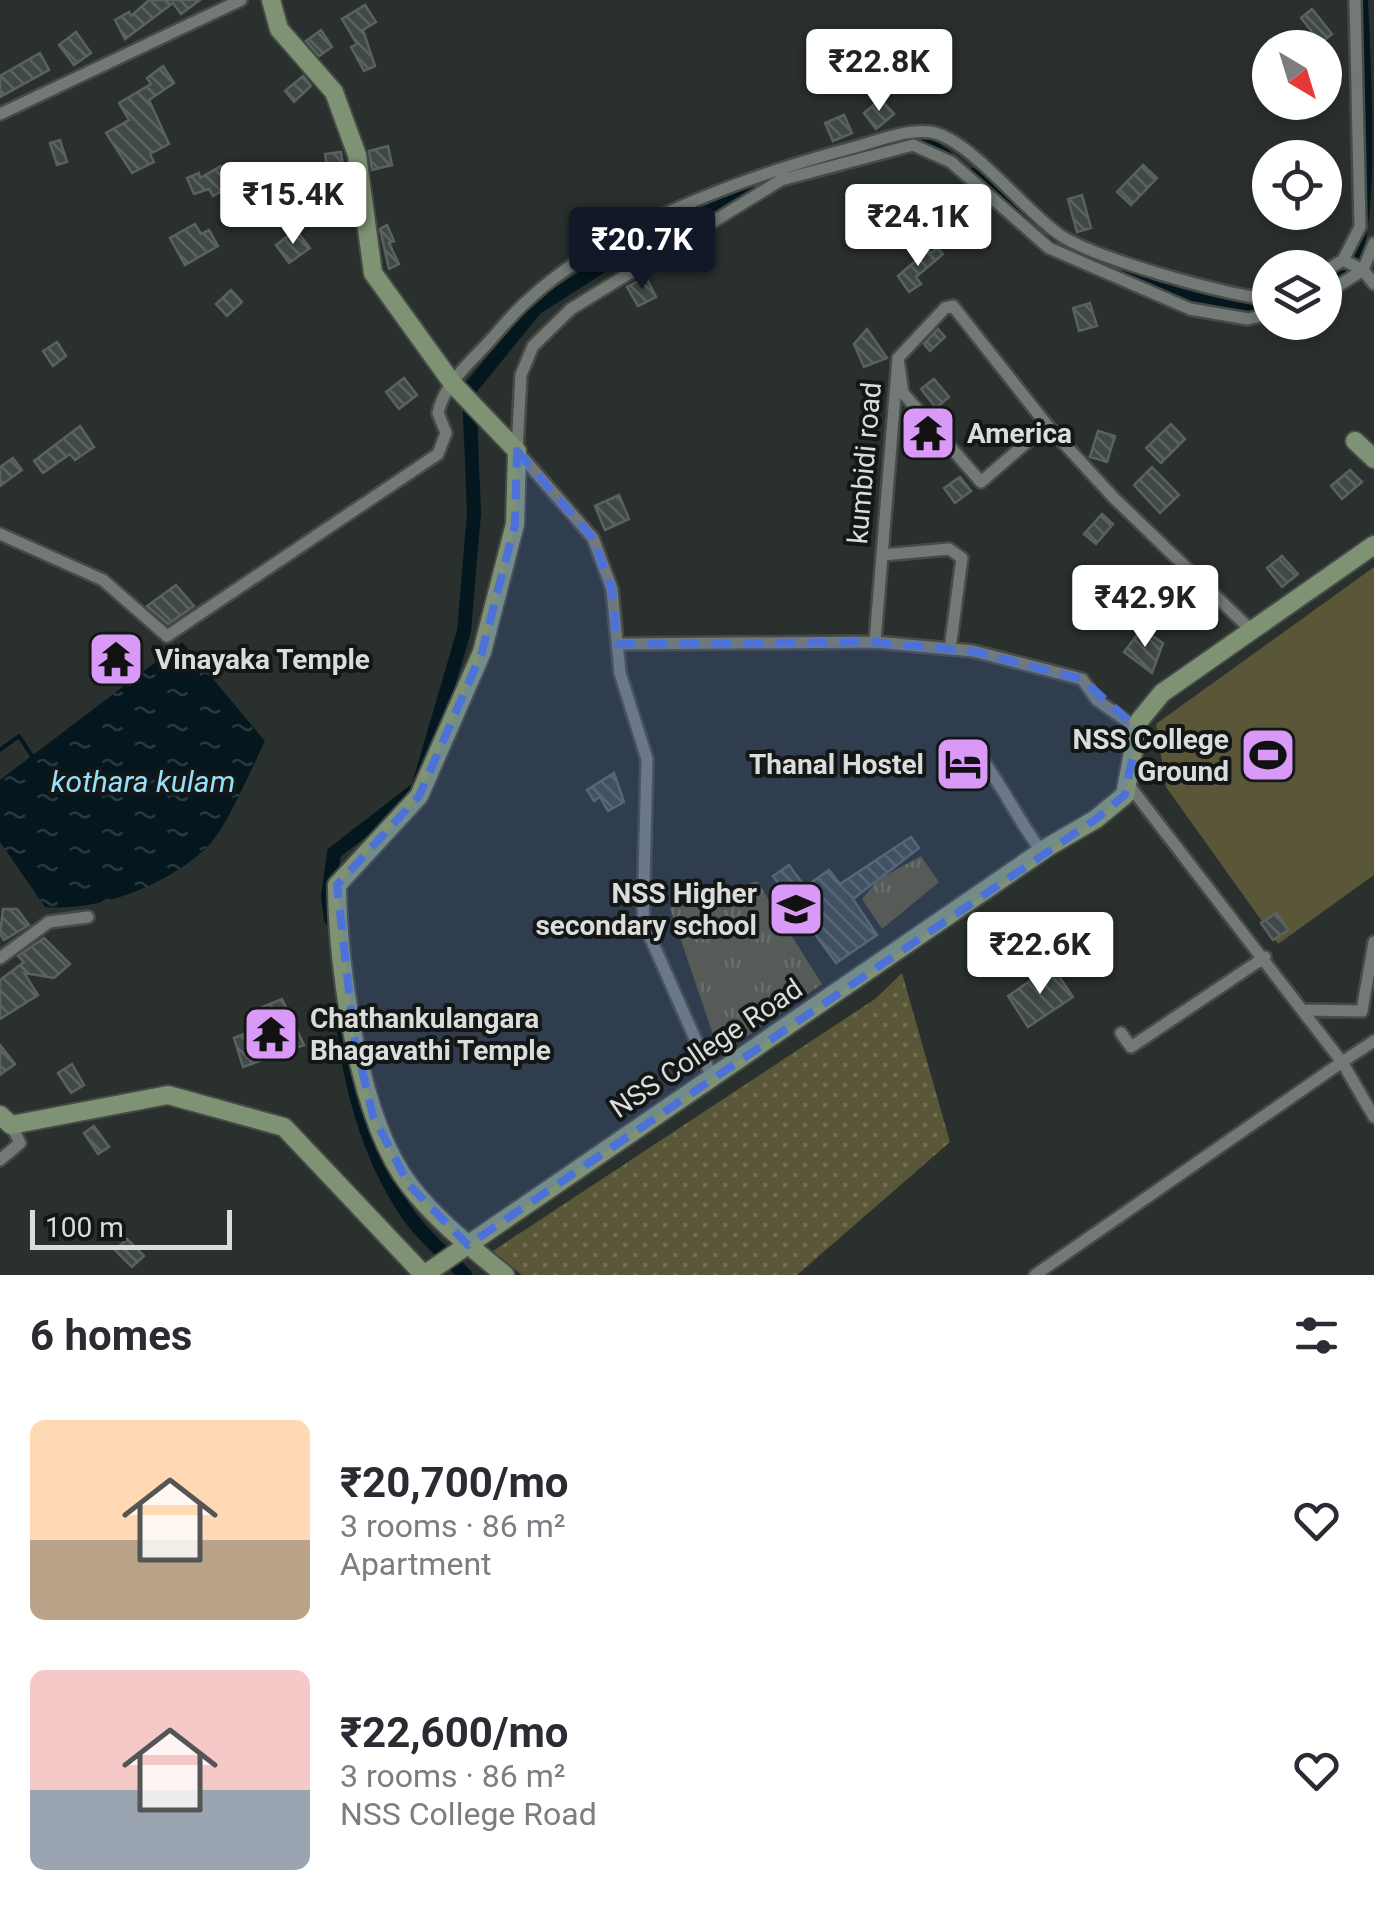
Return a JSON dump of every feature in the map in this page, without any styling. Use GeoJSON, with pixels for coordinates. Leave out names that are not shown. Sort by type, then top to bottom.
{"type":"FeatureCollection","features":[{"type":"Feature","properties":{"kind":"main road"},"geometry":{"type":"LineString","coordinates":[[271,0],[279,29],[334,92],[357,155],[373,273],[452,384],[516,451],[515,524],[482,652],[419,796],[337,885],[354,1036],[373,1116],[408,1185],[464,1248],[505,1275]]}},
{"type":"Feature","properties":{"kind":"main road"},"geometry":{"type":"LineString","coordinates":[[1355,441],[1374,459]]}},
{"type":"Feature","properties":{"kind":"main road"},"geometry":{"type":"LineString","coordinates":[[1128,784],[1138,729],[1162,694],[1374,545]]}},
{"type":"Feature","properties":{"kind":"main road","name":"NSS College Road"},"geometry":{"type":"LineString","coordinates":[[6,1120],[168,1094],[284,1127],[424,1275],[1096,819],[1125,794],[1128,784]]}},
{"type":"Feature","properties":{"kind":"street"},"geometry":{"type":"LineString","coordinates":[[0,114],[241,0]]}},
{"type":"Feature","properties":{"kind":"street"},"geometry":{"type":"LineString","coordinates":[[1356,0],[1360,227],[1344,260],[1363,270],[1374,284]]}},
{"type":"Feature","properties":{"kind":"street"},"geometry":{"type":"LineString","coordinates":[[0,534],[103,580],[167,636],[438,454],[446,433],[438,412],[452,384],[528,299],[619,238],[792,164],[878,140],[931,132],[963,149],[1062,237],[1210,289],[1252,296]]}},
{"type":"Feature","properties":{"kind":"street"},"geometry":{"type":"LineString","coordinates":[[712,1077],[642,921],[647,759],[620,673],[612,589],[593,538],[516,451],[521,375],[533,346],[571,309],[781,180],[912,146],[951,162],[1050,248],[1190,309],[1252,317]]}},
{"type":"Feature","properties":{"kind":"street"},"geometry":{"type":"LineString","coordinates":[[1342,283],[1363,270],[1374,243]]}},
{"type":"Feature","properties":{"kind":"street"},"geometry":{"type":"LineString","coordinates":[[898,358],[945,308],[953,306],[1047,425],[1114,498],[1251,630]]}},
{"type":"Feature","properties":{"kind":"street","name":"kumbidi road"},"geometry":{"type":"LineString","coordinates":[[898,358],[903,392],[925,422],[981,482],[1047,425]]}},
{"type":"Feature","properties":{"kind":"street","name":"kumbidi road"},"geometry":{"type":"LineString","coordinates":[[875,642],[898,358]]}},
{"type":"Feature","properties":{"kind":"street"},"geometry":{"type":"LineString","coordinates":[[882,555],[949,548],[962,558],[950,649]]}},
{"type":"Feature","properties":{"kind":"street"},"geometry":{"type":"LineString","coordinates":[[618,644],[875,642],[950,649],[1082,679],[1097,700],[1138,729]]}},
{"type":"Feature","properties":{"kind":"street"},"geometry":{"type":"LineString","coordinates":[[978,754],[1040,849],[1058,842]]}},
{"type":"Feature","properties":{"kind":"street"},"geometry":{"type":"LineString","coordinates":[[1128,784],[1265,957],[1342,1062],[1374,1117]]}},
{"type":"Feature","properties":{"kind":"street"},"geometry":{"type":"LineString","coordinates":[[0,958],[49,922],[88,916]]}},
{"type":"Feature","properties":{"kind":"street"},"geometry":{"type":"LineString","coordinates":[[1304,1010],[1362,1012],[1374,942]]}},
{"type":"Feature","properties":{"kind":"street"},"geometry":{"type":"LineString","coordinates":[[1121,1033],[1131,1047],[1265,957]]}},
{"type":"Feature","properties":{"kind":"street"},"geometry":{"type":"LineString","coordinates":[[1034,1275],[1374,1040]]}},
{"type":"Feature","properties":{"kind":"street"},"geometry":{"type":"LineString","coordinates":[[0,1160],[20,1142],[6,1120]]}},
{"type":"Feature","properties":{"kind":"highlighted area"},"geometry":{"type":"Polygon","coordinates":[[[517,451],[593,538],[612,589],[617,644],[875,642],[973,651],[1082,679],[1138,729],[1125,795],[1096,819],[468,1245],[409,1185],[373,1116],[354,1036],[337,885],[419,796],[482,652],[515,524],[517,451]]]}},
{"type":"Feature","properties":{"kind":"green space","name":"NSS College Ground"},"geometry":{"type":"Polygon","coordinates":[[[1374,567],[1374,875],[1278,944],[1166,787],[1156,724],[1374,567]]]}},
{"type":"Feature","properties":{"kind":"green space"},"geometry":{"type":"Polygon","coordinates":[[[921,856],[939,882],[882,929],[862,899],[879,879],[921,856]]]}},
{"type":"Feature","properties":{"kind":"green space"},"geometry":{"type":"Polygon","coordinates":[[[757,881],[822,984],[720,1055],[670,908],[757,881]]]}},
{"type":"Feature","properties":{"kind":"green space"},"geometry":{"type":"Polygon","coordinates":[[[902,973],[950,1142],[797,1275],[522,1275],[493,1251],[875,999],[902,973]]]}},
{"type":"Feature","properties":{"kind":"water","name":"kothara kulam"},"geometry":{"type":"Polygon","coordinates":[[[182,642],[265,741],[231,811],[209,845],[155,883],[111,900],[45,907],[0,842],[0,780],[182,642]]]}},
{"type":"Feature","properties":{"kind":"building"},"geometry":{"type":"Polygon","coordinates":[[[149,0],[200,0],[181,14],[173,3],[125,39],[115,20],[129,12],[131,16],[149,0]]]}},
{"type":"Feature","properties":{"kind":"building"},"geometry":{"type":"Polygon","coordinates":[[[365,5],[376,22],[363,30],[375,66],[364,71],[351,47],[357,44],[342,19],[365,5]]]}},
{"type":"Feature","properties":{"kind":"building"},"geometry":{"type":"Polygon","coordinates":[[[1312,9],[1329,30],[1311,30],[1301,18],[1312,9]]]}},
{"type":"Feature","properties":{"kind":"building"},"geometry":{"type":"Polygon","coordinates":[[[321,30],[332,47],[319,56],[306,41],[321,30]]]}},
{"type":"Feature","properties":{"kind":"building"},"geometry":{"type":"Polygon","coordinates":[[[76,32],[91,53],[74,65],[59,45],[76,32]]]}},
{"type":"Feature","properties":{"kind":"building"},"geometry":{"type":"Polygon","coordinates":[[[40,53],[49,70],[0,97],[0,76],[40,53]]]}},
{"type":"Feature","properties":{"kind":"building"},"geometry":{"type":"Polygon","coordinates":[[[163,66],[174,83],[149,100],[169,144],[150,154],[154,162],[132,173],[106,133],[129,120],[119,103],[151,84],[147,78],[163,66]]]}},
{"type":"Feature","properties":{"kind":"building"},"geometry":{"type":"Polygon","coordinates":[[[303,76],[311,86],[294,102],[285,91],[303,76]]]}},
{"type":"Feature","properties":{"kind":"building"},"geometry":{"type":"Polygon","coordinates":[[[881,99],[894,114],[876,129],[864,113],[881,99]]]}},
{"type":"Feature","properties":{"kind":"building"},"geometry":{"type":"Polygon","coordinates":[[[844,115],[852,133],[833,141],[825,123],[844,115]]]}},
{"type":"Feature","properties":{"kind":"building"},"geometry":{"type":"Polygon","coordinates":[[[60,140],[67,162],[57,165],[50,143],[60,140]]]}},
{"type":"Feature","properties":{"kind":"building"},"geometry":{"type":"Polygon","coordinates":[[[388,146],[392,165],[372,170],[369,151],[388,146]]]}},
{"type":"Feature","properties":{"kind":"building"},"geometry":{"type":"Polygon","coordinates":[[[341,152],[344,171],[328,174],[325,154],[341,152]]]}},
{"type":"Feature","properties":{"kind":"building"},"geometry":{"type":"Polygon","coordinates":[[[1143,165],[1157,178],[1131,205],[1117,192],[1143,165]]]}},
{"type":"Feature","properties":{"kind":"building"},"geometry":{"type":"Polygon","coordinates":[[[221,166],[232,185],[213,196],[209,189],[194,194],[187,178],[199,173],[200,178],[221,166]]]}},
{"type":"Feature","properties":{"kind":"building"},"geometry":{"type":"Polygon","coordinates":[[[1082,195],[1091,228],[1077,232],[1068,199],[1082,195]]]}},
{"type":"Feature","properties":{"kind":"building"},"geometry":{"type":"Polygon","coordinates":[[[195,224],[201,234],[209,230],[218,246],[185,265],[170,238],[195,224]]]}},
{"type":"Feature","properties":{"kind":"building"},"geometry":{"type":"Polygon","coordinates":[[[387,225],[394,241],[389,243],[399,264],[389,269],[380,229],[387,225]]]}},
{"type":"Feature","properties":{"kind":"building"},"geometry":{"type":"Polygon","coordinates":[[[296,230],[310,248],[289,263],[276,245],[296,230]]]}},
{"type":"Feature","properties":{"kind":"building"},"geometry":{"type":"Polygon","coordinates":[[[938,248],[943,254],[916,277],[921,284],[909,292],[898,276],[928,250],[931,253],[938,248]]]}},
{"type":"Feature","properties":{"kind":"building"},"geometry":{"type":"Polygon","coordinates":[[[646,277],[656,297],[638,306],[627,287],[646,277]]]}},
{"type":"Feature","properties":{"kind":"building"},"geometry":{"type":"Polygon","coordinates":[[[231,290],[242,302],[227,316],[216,304],[231,290]]]}},
{"type":"Feature","properties":{"kind":"building"},"geometry":{"type":"Polygon","coordinates":[[[1090,303],[1097,326],[1079,331],[1073,308],[1090,303]]]}},
{"type":"Feature","properties":{"kind":"building"},"geometry":{"type":"Polygon","coordinates":[[[867,329],[887,358],[864,367],[854,344],[867,329]]]}},
{"type":"Feature","properties":{"kind":"building"},"geometry":{"type":"Polygon","coordinates":[[[938,329],[945,337],[930,351],[924,344],[938,329]]]}},
{"type":"Feature","properties":{"kind":"building"},"geometry":{"type":"Polygon","coordinates":[[[57,342],[66,356],[53,366],[43,351],[57,342]]]}},
{"type":"Feature","properties":{"kind":"building"},"geometry":{"type":"Polygon","coordinates":[[[404,378],[417,395],[399,409],[386,392],[404,378]]]}},
{"type":"Feature","properties":{"kind":"building"},"geometry":{"type":"Polygon","coordinates":[[[934,379],[949,397],[936,408],[921,389],[934,379]]]}},
{"type":"Feature","properties":{"kind":"building"},"geometry":{"type":"Polygon","coordinates":[[[1171,424],[1185,439],[1161,463],[1146,448],[1171,424]]]}},
{"type":"Feature","properties":{"kind":"building"},"geometry":{"type":"Polygon","coordinates":[[[80,426],[94,447],[75,460],[70,454],[43,473],[34,461],[80,426]]]}},
{"type":"Feature","properties":{"kind":"building"},"geometry":{"type":"Polygon","coordinates":[[[1098,431],[1115,436],[1107,462],[1090,457],[1098,431]]]}},
{"type":"Feature","properties":{"kind":"building"},"geometry":{"type":"Polygon","coordinates":[[[13,458],[22,470],[0,486],[0,467],[13,458]]]}},
{"type":"Feature","properties":{"kind":"building"},"geometry":{"type":"Polygon","coordinates":[[[1152,467],[1179,495],[1160,513],[1134,485],[1152,467]]]}},
{"type":"Feature","properties":{"kind":"building"},"geometry":{"type":"Polygon","coordinates":[[[1350,470],[1362,482],[1342,499],[1331,486],[1350,470]]]}},
{"type":"Feature","properties":{"kind":"building"},"geometry":{"type":"Polygon","coordinates":[[[960,477],[971,491],[955,503],[944,488],[960,477]]]}},
{"type":"Feature","properties":{"kind":"building"},"geometry":{"type":"Polygon","coordinates":[[[619,495],[629,519],[605,530],[595,506],[619,495]]]}},
{"type":"Feature","properties":{"kind":"building"},"geometry":{"type":"Polygon","coordinates":[[[1102,514],[1113,524],[1096,544],[1084,534],[1102,514]]]}},
{"type":"Feature","properties":{"kind":"building"},"geometry":{"type":"Polygon","coordinates":[[[1282,556],[1298,574],[1282,587],[1267,568],[1282,556]]]}},
{"type":"Feature","properties":{"kind":"building"},"geometry":{"type":"Polygon","coordinates":[[[176,585],[194,606],[168,624],[147,606],[176,585]]]}},
{"type":"Feature","properties":{"kind":"building"},"geometry":{"type":"Polygon","coordinates":[[[1188,592],[1196,602],[1178,617],[1170,607],[1188,592]]]}},
{"type":"Feature","properties":{"kind":"building"},"geometry":{"type":"Polygon","coordinates":[[[1142,629],[1163,643],[1152,673],[1124,652],[1142,629]]]}},
{"type":"Feature","properties":{"kind":"building","name":"Vinayaka Temple"},"geometry":{"type":"Polygon","coordinates":[[[120,642],[134,659],[114,677],[99,660],[120,642]]]}},
{"type":"Feature","properties":{"kind":"building","name":"Thanal Hostel"},"geometry":{"type":"Polygon","coordinates":[[[969,752],[975,765],[957,776],[949,764],[969,752]]]}},
{"type":"Feature","properties":{"kind":"building"},"geometry":{"type":"Polygon","coordinates":[[[614,773],[624,802],[608,811],[600,797],[594,801],[587,790],[614,773]]]}},
{"type":"Feature","properties":{"kind":"building"},"geometry":{"type":"Polygon","coordinates":[[[911,837],[919,848],[853,899],[877,935],[836,963],[773,876],[789,865],[805,887],[829,870],[840,884],[911,837]]]}},
{"type":"Feature","properties":{"kind":"building"},"geometry":{"type":"Polygon","coordinates":[[[3,909],[17,909],[29,925],[4,940],[0,934],[3,909]]]}},
{"type":"Feature","properties":{"kind":"building"},"geometry":{"type":"Polygon","coordinates":[[[1276,913],[1288,930],[1273,940],[1261,923],[1276,913]]]}},
{"type":"Feature","properties":{"kind":"building"},"geometry":{"type":"Polygon","coordinates":[[[44,938],[70,964],[54,978],[24,973],[38,995],[0,1019],[0,980],[24,962],[18,956],[44,938]]]}},
{"type":"Feature","properties":{"kind":"building"},"geometry":{"type":"Polygon","coordinates":[[[1052,966],[1073,997],[1028,1027],[1008,996],[1052,966]]]}},
{"type":"Feature","properties":{"kind":"building","name":"Chathankulangara Bhagavathi Temple"},"geometry":{"type":"Polygon","coordinates":[[[282,999],[304,1045],[243,1067],[234,1038],[254,1030],[255,1010],[282,999]]]}},
{"type":"Feature","properties":{"kind":"building"},"geometry":{"type":"Polygon","coordinates":[[[0,1045],[15,1064],[0,1075],[0,1045]]]}},
{"type":"Feature","properties":{"kind":"building"},"geometry":{"type":"Polygon","coordinates":[[[72,1064],[84,1085],[71,1093],[58,1073],[72,1064]]]}},
{"type":"Feature","properties":{"kind":"building"},"geometry":{"type":"Polygon","coordinates":[[[94,1126],[109,1147],[98,1154],[84,1133],[94,1126]]]}},
{"type":"Feature","properties":{"kind":"building"},"geometry":{"type":"Polygon","coordinates":[[[127,1239],[144,1256],[132,1267],[115,1250],[127,1239]]]}},
{"type":"Feature","properties":{"kind":"waterway"},"geometry":{"type":"LineString","coordinates":[[1342,269],[1351,262],[1363,213],[1361,0]]}},
{"type":"Feature","properties":{"kind":"waterway"},"geometry":{"type":"LineString","coordinates":[[812,167],[884,144],[922,140],[946,157]]}},
{"type":"Feature","properties":{"kind":"waterway"},"geometry":{"type":"LineString","coordinates":[[972,175],[1058,244],[1094,256]]}},
{"type":"Feature","properties":{"kind":"waterway"},"geometry":{"type":"LineString","coordinates":[[331,919],[328,896],[334,853],[418,788],[464,631],[474,513],[469,390],[536,308],[625,251],[782,177]]}},
{"type":"Feature","properties":{"kind":"waterway"},"geometry":{"type":"LineString","coordinates":[[1129,269],[1221,303],[1252,309]]}},
{"type":"Feature","properties":{"kind":"waterway"},"geometry":{"type":"LineString","coordinates":[[0,750],[19,736],[32,756]]}},
{"type":"Feature","properties":{"kind":"waterway"},"geometry":{"type":"LineString","coordinates":[[341,1010],[355,1089],[381,1166],[413,1221],[465,1275]]}},
{"type":"Feature","properties":{"kind":"place","name":"America"},"geometry":{"type":"Point","coordinates":[928,433]}},
{"type":"Feature","properties":{"kind":"place","name":"Vinayaka Temple"},"geometry":{"type":"Point","coordinates":[116,659]}},
{"type":"Feature","properties":{"kind":"place","name":"NSS College Ground"},"geometry":{"type":"Point","coordinates":[1268,755]}},
{"type":"Feature","properties":{"kind":"place","name":"Thanal Hostel"},"geometry":{"type":"Point","coordinates":[963,764]}},
{"type":"Feature","properties":{"kind":"place","name":"NSS Higher secondary school"},"geometry":{"type":"Point","coordinates":[796,909]}},
{"type":"Feature","properties":{"kind":"place","name":"Chathankulangara Bhagavathi Temple"},"geometry":{"type":"Point","coordinates":[271,1034]}}]}
